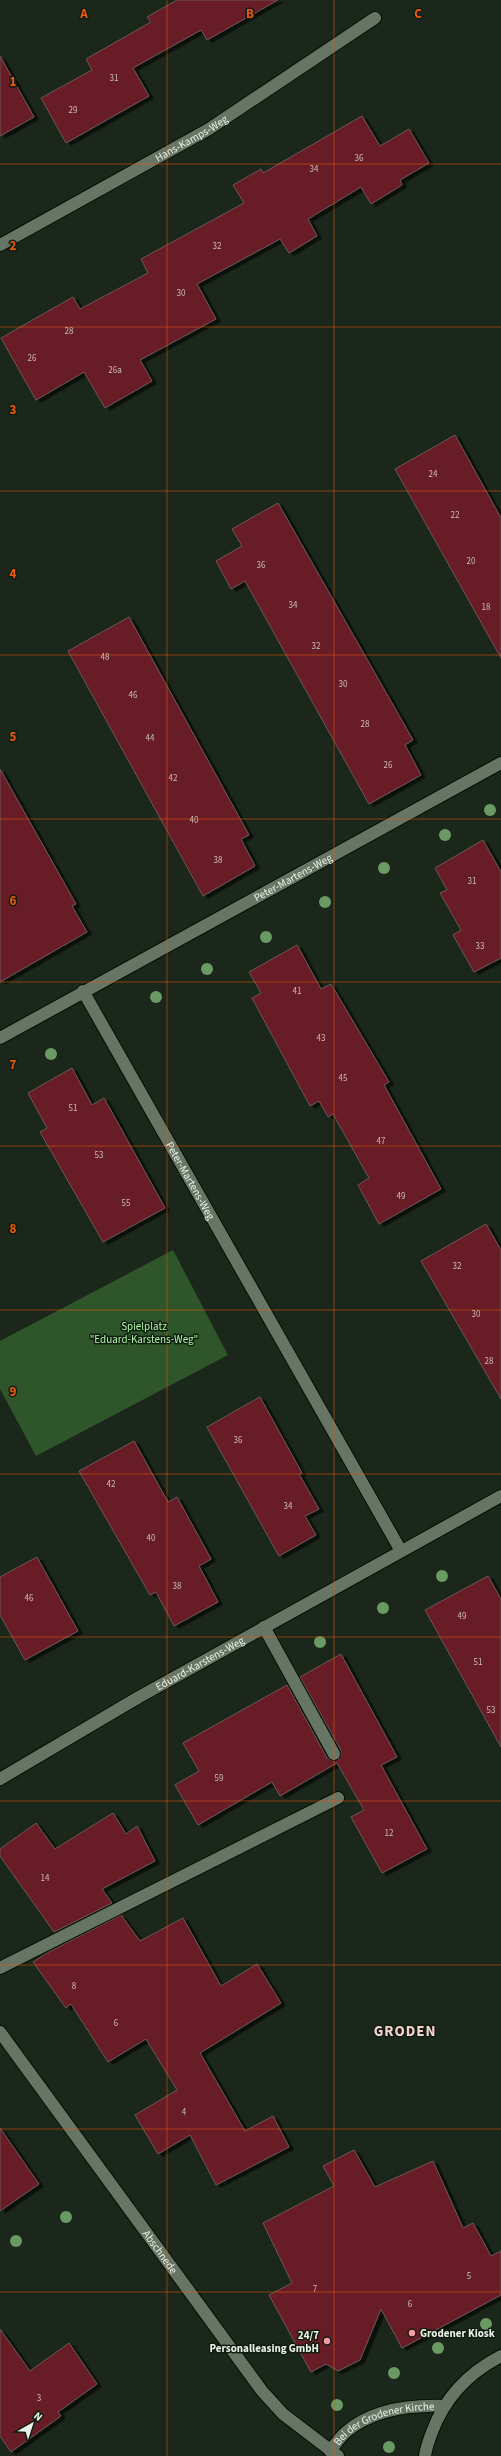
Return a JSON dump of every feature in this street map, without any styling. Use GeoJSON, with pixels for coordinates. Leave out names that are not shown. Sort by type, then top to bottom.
{"type":"FeatureCollection","features":[{"type":"Feature","properties":{"kind":"street","name":"Hans-Kamps-Weg"},"geometry":{"type":"LineString","coordinates":[[0,245],[209,129],[375,18]]}},
{"type":"Feature","properties":{"kind":"street","name":"Peter-Martens-Weg"},"geometry":{"type":"LineString","coordinates":[[0,1038],[83,991],[501,763]]}},
{"type":"Feature","properties":{"kind":"street","name":"Peter-Martens-Weg"},"geometry":{"type":"LineString","coordinates":[[83,991],[401,1551]]}},
{"type":"Feature","properties":{"kind":"street","name":"Eduard-Karstens-Weg"},"geometry":{"type":"LineString","coordinates":[[0,1779],[264,1627],[501,1496]]}},
{"type":"Feature","properties":{"kind":"street"},"geometry":{"type":"LineString","coordinates":[[264,1627],[334,1754]]}},
{"type":"Feature","properties":{"kind":"street"},"geometry":{"type":"LineString","coordinates":[[0,1968],[338,1798]]}},
{"type":"Feature","properties":{"kind":"street","name":"Abschnede"},"geometry":{"type":"LineString","coordinates":[[0,2032],[262,2391],[283,2414],[334,2454]]}},
{"type":"Feature","properties":{"kind":"street","name":"Bei der Grodener Kirche"},"geometry":{"type":"LineString","coordinates":[[425,2456],[443,2406],[460,2385],[480,2367],[501,2356]]}},
{"type":"Feature","properties":{"kind":"street","name":"Bei der Grodener Kirche"},"geometry":{"type":"LineString","coordinates":[[334,2454],[347,2432],[373,2418],[393,2410],[421,2405],[443,2406]]}},
{"type":"Feature","properties":{"kind":"green space","name":"Spielplatz \"Eduard-Karstens-Weg\""},"geometry":{"type":"Polygon","coordinates":[[[173,1250],[228,1355],[36,1456],[0,1389],[0,1341],[173,1250]]]}},
{"type":"Feature","properties":{"kind":"building"},"geometry":{"type":"Polygon","coordinates":[[[177,0],[278,0],[207,40],[201,30],[133,68],[149,96],[66,143],[41,98],[92,70],[86,59],[151,22],[147,17],[177,0]]]}},
{"type":"Feature","properties":{"kind":"building"},"geometry":{"type":"Polygon","coordinates":[[[0,56],[34,117],[0,136],[0,56]]]}},
{"type":"Feature","properties":{"kind":"building"},"geometry":{"type":"Polygon","coordinates":[[[362,116],[380,146],[409,129],[429,163],[400,180],[402,185],[371,204],[361,187],[308,219],[317,236],[289,253],[280,239],[197,284],[216,319],[140,360],[152,381],[105,408],[84,372],[36,400],[1,338],[73,297],[80,309],[148,273],[141,259],[244,203],[233,185],[261,169],[263,173],[362,116]]]}},
{"type":"Feature","properties":{"kind":"building"},"geometry":{"type":"Polygon","coordinates":[[[455,435],[501,518],[501,658],[395,469],[455,435]]]}},
{"type":"Feature","properties":{"kind":"building"},"geometry":{"type":"Polygon","coordinates":[[[278,503],[413,740],[405,745],[421,775],[369,804],[245,581],[231,589],[216,561],[242,546],[232,529],[278,503]]]}},
{"type":"Feature","properties":{"kind":"building"},"geometry":{"type":"Polygon","coordinates":[[[129,617],[249,835],[241,839],[255,866],[203,896],[68,651],[129,617]]]}},
{"type":"Feature","properties":{"kind":"building"},"geometry":{"type":"Polygon","coordinates":[[[0,769],[76,904],[72,906],[87,932],[0,982],[0,769]]]}},
{"type":"Feature","properties":{"kind":"building"},"geometry":{"type":"Polygon","coordinates":[[[483,840],[501,872],[501,958],[474,972],[453,935],[461,930],[440,893],[447,890],[435,868],[483,840]]]}},
{"type":"Feature","properties":{"kind":"building"},"geometry":{"type":"Polygon","coordinates":[[[297,945],[321,989],[331,984],[389,1082],[384,1085],[441,1189],[379,1224],[358,1185],[369,1178],[333,1114],[328,1117],[319,1101],[310,1106],[252,998],[261,993],[249,972],[297,945]]]}},
{"type":"Feature","properties":{"kind":"building"},"geometry":{"type":"Polygon","coordinates":[[[72,1068],[92,1105],[104,1098],[165,1208],[103,1242],[40,1132],[47,1128],[28,1093],[72,1068]]]}},
{"type":"Feature","properties":{"kind":"building"},"geometry":{"type":"Polygon","coordinates":[[[486,1224],[501,1250],[501,1399],[421,1261],[486,1224]]]}},
{"type":"Feature","properties":{"kind":"building"},"geometry":{"type":"Polygon","coordinates":[[[260,1397],[302,1473],[299,1474],[319,1509],[305,1516],[316,1535],[279,1556],[207,1427],[260,1397]]]}},
{"type":"Feature","properties":{"kind":"building"},"geometry":{"type":"Polygon","coordinates":[[[134,1441],[168,1502],[177,1497],[211,1559],[199,1566],[218,1602],[174,1626],[156,1592],[150,1595],[79,1471],[134,1441]]]}},
{"type":"Feature","properties":{"kind":"building"},"geometry":{"type":"Polygon","coordinates":[[[37,1557],[78,1631],[25,1660],[0,1615],[0,1577],[37,1557]]]}},
{"type":"Feature","properties":{"kind":"building"},"geometry":{"type":"Polygon","coordinates":[[[488,1576],[501,1599],[501,1747],[425,1610],[488,1576]]]}},
{"type":"Feature","properties":{"kind":"building"},"geometry":{"type":"Polygon","coordinates":[[[341,1654],[397,1757],[381,1765],[427,1849],[382,1873],[351,1817],[364,1810],[337,1763],[280,1796],[272,1782],[198,1825],[175,1785],[199,1771],[183,1743],[287,1685],[327,1758],[333,1761],[338,1760],[341,1755],[341,1750],[300,1677],[341,1654]]]}},
{"type":"Feature","properties":{"kind":"building"},"geometry":{"type":"Polygon","coordinates":[[[113,1813],[126,1834],[137,1826],[155,1861],[102,1889],[112,1903],[54,1932],[0,1856],[0,1849],[36,1823],[55,1849],[113,1813]]]}},
{"type":"Feature","properties":{"kind":"building"},"geometry":{"type":"Polygon","coordinates":[[[121,1915],[140,1941],[183,1918],[221,1986],[257,1964],[281,2003],[200,2053],[245,2131],[273,2116],[289,2147],[216,2185],[190,2135],[158,2154],[135,2115],[177,2090],[146,2039],[108,2062],[71,2004],[66,2008],[33,1962],[47,1953],[121,1915]]]}},
{"type":"Feature","properties":{"kind":"building"},"geometry":{"type":"Polygon","coordinates":[[[0,2128],[39,2184],[0,2211],[0,2128]]]}},
{"type":"Feature","properties":{"kind":"building"},"geometry":{"type":"Polygon","coordinates":[[[354,2150],[375,2187],[433,2161],[463,2228],[473,2223],[491,2256],[501,2251],[501,2295],[402,2348],[381,2309],[360,2360],[338,2371],[326,2364],[311,2372],[269,2295],[292,2283],[263,2223],[334,2186],[323,2166],[354,2150]]]}},
{"type":"Feature","properties":{"kind":"building"},"geometry":{"type":"Polygon","coordinates":[[[0,2329],[30,2371],[69,2343],[97,2384],[58,2412],[61,2416],[11,2452],[0,2436],[0,2329]]]}},
{"type":"Feature","properties":{"kind":"place","name":"Grodener Kiosk"},"geometry":{"type":"Point","coordinates":[412,2333]}},
{"type":"Feature","properties":{"kind":"place","name":"24/7 Personalleasing GmbH"},"geometry":{"type":"Point","coordinates":[327,2341]}},
{"type":"Feature","properties":{"kind":"district","name":"GRODEN"},"geometry":{"type":"Point","coordinates":[405,2031]}}]}
